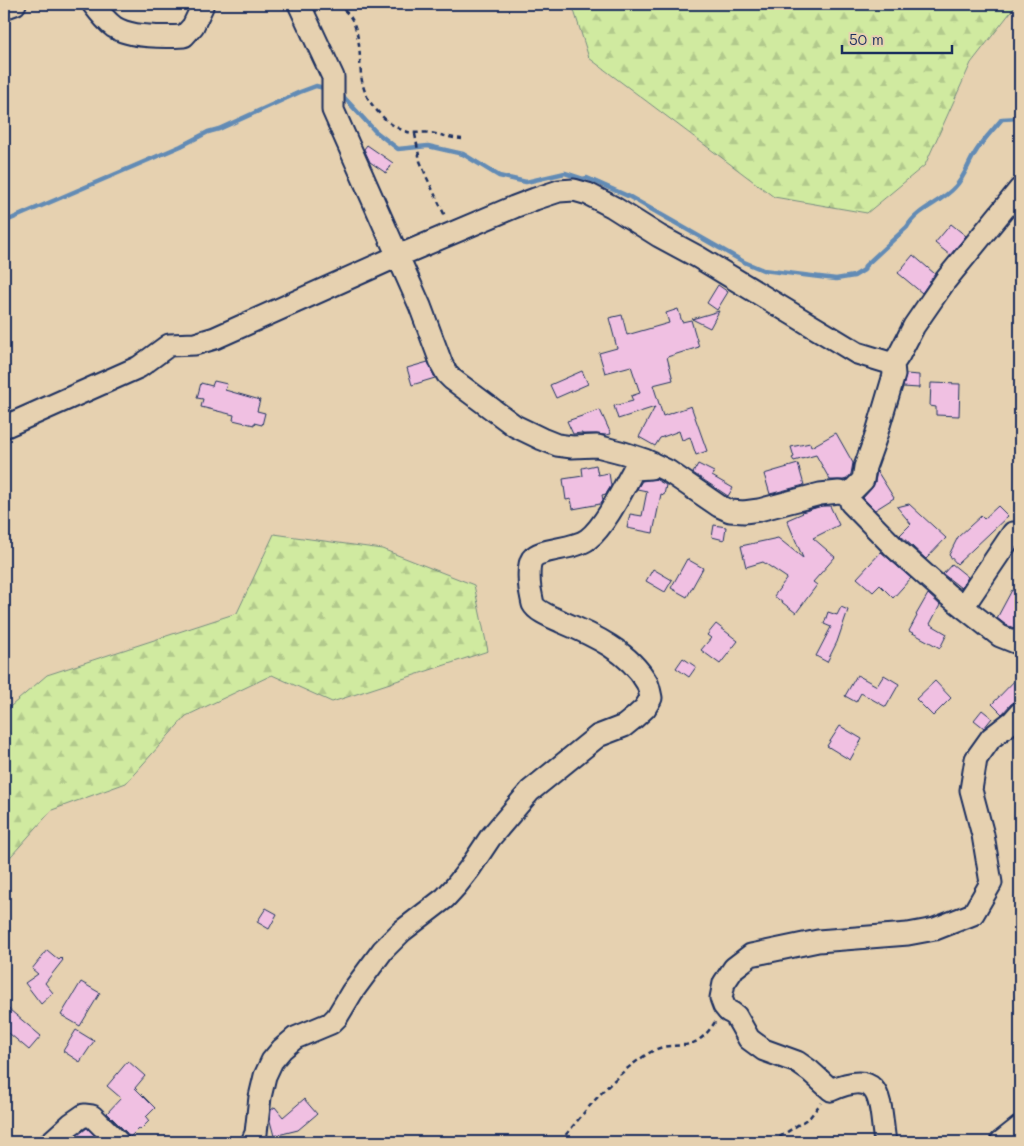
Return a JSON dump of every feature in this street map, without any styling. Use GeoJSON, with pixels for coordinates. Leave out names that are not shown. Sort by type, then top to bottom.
{"type":"FeatureCollection","features":[{"type":"Feature","properties":{"kind":"street"},"geometry":{"type":"LineString","coordinates":[[4,8],[15,4]]}},
{"type":"Feature","properties":{"kind":"street"},"geometry":{"type":"LineString","coordinates":[[93,4],[115,28],[146,36],[168,37],[184,36],[193,26],[202,4]]}},
{"type":"Feature","properties":{"kind":"street"},"geometry":{"type":"LineString","coordinates":[[299,4],[333,77],[333,110],[420,306],[442,365],[452,379],[514,426],[557,445],[572,447],[596,446],[652,463],[668,471],[718,506],[730,511],[759,510],[820,494],[839,492],[849,494]]}},
{"type":"Feature","properties":{"kind":"street"},"geometry":{"type":"LineString","coordinates":[[849,494],[863,480],[894,375],[893,364],[914,326],[945,281],[1020,188]]}},
{"type":"Feature","properties":{"kind":"street"},"geometry":{"type":"LineString","coordinates":[[4,427],[139,367],[169,345],[195,344],[215,338],[398,256],[535,199],[574,190],[588,194],[613,207],[856,353],[893,364]]}},
{"type":"Feature","properties":{"kind":"street"},"geometry":{"type":"LineString","coordinates":[[252,1142],[256,1133],[260,1097],[265,1076],[272,1061],[282,1049],[295,1038],[332,1024],[352,992],[383,950],[402,931],[445,898],[470,868],[490,838],[530,791],[598,736],[624,726],[646,708],[651,698],[648,684],[633,665],[613,648],[593,636],[545,614],[534,605],[529,569],[532,560],[541,553],[576,545],[588,539],[604,521],[634,469],[650,468],[652,463]]}},
{"type":"Feature","properties":{"kind":"street"},"geometry":{"type":"LineString","coordinates":[[849,494],[851,503],[881,534],[928,577],[1000,636],[1020,644]]}},
{"type":"Feature","properties":{"kind":"street"},"geometry":{"type":"LineString","coordinates":[[963,606],[1014,533],[1020,537]]}},
{"type":"Feature","properties":{"kind":"street"},"geometry":{"type":"LineString","coordinates":[[885,1142],[880,1100],[875,1090],[868,1085],[858,1082],[844,1084],[831,1090],[797,1062],[764,1050],[749,1040],[736,1016],[724,1006],[721,998],[724,983],[734,968],[751,955],[818,941],[908,934],[935,929],[973,914],[991,883],[983,835],[971,790],[976,759],[991,738],[1020,713]]}},
{"type":"Feature","properties":{"kind":"street"},"geometry":{"type":"LineString","coordinates":[[52,1142],[84,1114],[92,1116],[118,1142]]}},
{"type":"Feature","properties":{"kind":"street"},"geometry":{"type":"LineString","coordinates":[[1001,1142],[1020,1126]]}},
{"type":"Feature","properties":{"kind":"path"},"geometry":{"type":"LineString","coordinates":[[337,4],[346,11],[354,22],[358,38],[361,80],[365,94],[372,107],[386,120],[403,131],[414,134],[423,132],[434,133],[462,139]]}},
{"type":"Feature","properties":{"kind":"path"},"geometry":{"type":"LineString","coordinates":[[414,134],[426,178],[453,233]]}},
{"type":"Feature","properties":{"kind":"path"},"geometry":{"type":"LineString","coordinates":[[560,1142],[614,1080],[634,1062],[652,1051],[668,1046],[688,1044],[701,1039],[721,1015],[728,1011]]}},
{"type":"Feature","properties":{"kind":"path"},"geometry":{"type":"LineString","coordinates":[[772,1142],[810,1117],[831,1090]]}},
{"type":"Feature","properties":{"kind":"green space"},"geometry":{"type":"Polygon","coordinates":[[[572,4],[1017,4],[971,63],[925,165],[867,213],[774,197],[589,58],[572,4]]]}},
{"type":"Feature","properties":{"kind":"green space"},"geometry":{"type":"Polygon","coordinates":[[[274,534],[382,549],[474,585],[488,651],[332,702],[272,675],[186,716],[126,783],[52,810],[4,864],[4,712],[47,675],[237,613],[274,534]]]}},
{"type":"Feature","properties":{"kind":"building"},"geometry":{"type":"Polygon","coordinates":[[[367,145],[393,163],[386,173],[370,162],[364,149],[367,145]]]}},
{"type":"Feature","properties":{"kind":"building"},"geometry":{"type":"Polygon","coordinates":[[[951,224],[966,236],[950,255],[935,243],[951,224]]]}},
{"type":"Feature","properties":{"kind":"building"},"geometry":{"type":"Polygon","coordinates":[[[913,255],[935,274],[922,293],[898,273],[913,255]]]}},
{"type":"Feature","properties":{"kind":"building"},"geometry":{"type":"Polygon","coordinates":[[[718,285],[728,292],[717,310],[707,303],[718,285]]]}},
{"type":"Feature","properties":{"kind":"building"},"geometry":{"type":"Polygon","coordinates":[[[678,309],[682,322],[691,320],[699,347],[667,357],[673,380],[653,385],[663,416],[691,406],[707,451],[696,455],[690,437],[682,440],[679,431],[660,438],[655,446],[639,437],[655,407],[618,419],[614,406],[633,401],[631,396],[640,393],[631,366],[605,373],[599,353],[617,348],[609,318],[622,315],[627,335],[669,323],[666,313],[678,309]]]}},
{"type":"Feature","properties":{"kind":"building"},"geometry":{"type":"Polygon","coordinates":[[[719,311],[710,328],[692,319],[719,311]]]}},
{"type":"Feature","properties":{"kind":"building"},"geometry":{"type":"Polygon","coordinates":[[[428,362],[435,378],[412,385],[407,368],[428,362]]]}},
{"type":"Feature","properties":{"kind":"building"},"geometry":{"type":"Polygon","coordinates":[[[582,371],[588,384],[556,398],[550,385],[582,371]]]}},
{"type":"Feature","properties":{"kind":"building"},"geometry":{"type":"Polygon","coordinates":[[[906,374],[919,375],[919,388],[903,387],[906,374]]]}},
{"type":"Feature","properties":{"kind":"building"},"geometry":{"type":"Polygon","coordinates":[[[214,381],[227,384],[225,390],[260,400],[257,411],[265,413],[262,425],[233,420],[234,415],[201,407],[203,399],[197,398],[201,383],[212,386],[214,381]]]}},
{"type":"Feature","properties":{"kind":"building"},"geometry":{"type":"Polygon","coordinates":[[[931,383],[960,384],[959,416],[936,415],[936,407],[930,406],[931,383]]]}},
{"type":"Feature","properties":{"kind":"building"},"geometry":{"type":"Polygon","coordinates":[[[600,410],[611,434],[573,434],[567,421],[600,410]]]}},
{"type":"Feature","properties":{"kind":"building"},"geometry":{"type":"Polygon","coordinates":[[[836,433],[853,463],[851,474],[847,479],[830,480],[816,455],[794,461],[792,458],[794,457],[791,447],[810,443],[811,447],[836,433]]]}},
{"type":"Feature","properties":{"kind":"building"},"geometry":{"type":"Polygon","coordinates":[[[698,464],[714,472],[712,476],[733,488],[728,496],[693,473],[698,464]]]}},
{"type":"Feature","properties":{"kind":"building"},"geometry":{"type":"Polygon","coordinates":[[[798,464],[804,485],[770,494],[764,474],[798,464]]]}},
{"type":"Feature","properties":{"kind":"building"},"geometry":{"type":"Polygon","coordinates":[[[596,465],[598,475],[609,473],[611,486],[606,494],[602,495],[603,500],[600,504],[573,509],[571,499],[566,500],[563,479],[583,476],[582,468],[596,465]]]}},
{"type":"Feature","properties":{"kind":"building"},"geometry":{"type":"Polygon","coordinates":[[[877,471],[894,498],[875,510],[863,498],[872,488],[877,471]]]}},
{"type":"Feature","properties":{"kind":"building"},"geometry":{"type":"Polygon","coordinates":[[[655,479],[666,485],[664,495],[661,494],[653,533],[627,528],[630,514],[642,516],[647,491],[637,489],[642,481],[655,479]]]}},
{"type":"Feature","properties":{"kind":"building"},"geometry":{"type":"Polygon","coordinates":[[[909,504],[946,538],[926,559],[900,535],[911,524],[897,507],[909,504]]]}},
{"type":"Feature","properties":{"kind":"building"},"geometry":{"type":"Polygon","coordinates":[[[822,506],[830,506],[839,525],[813,538],[835,557],[813,582],[817,585],[796,613],[774,596],[787,578],[763,562],[746,567],[741,546],[778,538],[803,558],[787,520],[802,512],[822,506]]]}},
{"type":"Feature","properties":{"kind":"building"},"geometry":{"type":"Polygon","coordinates":[[[998,506],[1008,516],[957,564],[949,555],[958,537],[981,516],[984,519],[998,506]]]}},
{"type":"Feature","properties":{"kind":"building"},"geometry":{"type":"Polygon","coordinates":[[[714,525],[726,527],[724,540],[712,537],[714,525]]]}},
{"type":"Feature","properties":{"kind":"building"},"geometry":{"type":"Polygon","coordinates":[[[881,552],[911,578],[893,598],[880,585],[873,592],[857,578],[881,552]]]}},
{"type":"Feature","properties":{"kind":"building"},"geometry":{"type":"Polygon","coordinates":[[[687,559],[703,568],[687,597],[671,588],[687,559]]]}},
{"type":"Feature","properties":{"kind":"building"},"geometry":{"type":"Polygon","coordinates":[[[952,564],[968,577],[961,588],[943,574],[952,564]]]}},
{"type":"Feature","properties":{"kind":"building"},"geometry":{"type":"Polygon","coordinates":[[[653,569],[672,580],[665,592],[646,581],[653,569]]]}},
{"type":"Feature","properties":{"kind":"building"},"geometry":{"type":"Polygon","coordinates":[[[1012,590],[1020,595],[1020,623],[1017,629],[1006,625],[997,618],[1012,590]]]}},
{"type":"Feature","properties":{"kind":"building"},"geometry":{"type":"Polygon","coordinates":[[[928,594],[940,605],[930,624],[947,634],[940,648],[909,631],[928,594]]]}},
{"type":"Feature","properties":{"kind":"building"},"geometry":{"type":"Polygon","coordinates":[[[841,607],[848,610],[837,642],[827,662],[816,656],[831,627],[824,624],[828,612],[837,615],[841,607]]]}},
{"type":"Feature","properties":{"kind":"building"},"geometry":{"type":"Polygon","coordinates":[[[716,624],[738,641],[720,664],[701,650],[711,638],[707,635],[716,624]]]}},
{"type":"Feature","properties":{"kind":"building"},"geometry":{"type":"Polygon","coordinates":[[[683,658],[696,667],[689,677],[676,668],[683,658]]]}},
{"type":"Feature","properties":{"kind":"building"},"geometry":{"type":"Polygon","coordinates":[[[857,675],[877,686],[884,675],[899,684],[886,707],[861,693],[856,702],[845,696],[857,675]]]}},
{"type":"Feature","properties":{"kind":"building"},"geometry":{"type":"Polygon","coordinates":[[[1020,675],[1020,699],[1011,704],[1002,714],[992,704],[1020,675]]]}},
{"type":"Feature","properties":{"kind":"building"},"geometry":{"type":"Polygon","coordinates":[[[935,681],[951,698],[933,716],[916,699],[935,681]]]}},
{"type":"Feature","properties":{"kind":"building"},"geometry":{"type":"Polygon","coordinates":[[[982,710],[992,718],[984,728],[974,720],[982,710]]]}},
{"type":"Feature","properties":{"kind":"building"},"geometry":{"type":"Polygon","coordinates":[[[840,726],[862,739],[850,760],[827,746],[840,726]]]}},
{"type":"Feature","properties":{"kind":"building"},"geometry":{"type":"Polygon","coordinates":[[[266,908],[277,914],[269,929],[257,922],[266,908]]]}},
{"type":"Feature","properties":{"kind":"building"},"geometry":{"type":"Polygon","coordinates":[[[47,950],[59,960],[61,958],[63,960],[45,983],[53,993],[41,1004],[25,983],[38,974],[32,969],[47,950]]]}},
{"type":"Feature","properties":{"kind":"building"},"geometry":{"type":"Polygon","coordinates":[[[81,982],[100,993],[80,1026],[61,1015],[81,982]]]}},
{"type":"Feature","properties":{"kind":"building"},"geometry":{"type":"Polygon","coordinates":[[[4,1005],[41,1036],[29,1050],[4,1029],[4,1005]]]}},
{"type":"Feature","properties":{"kind":"building"},"geometry":{"type":"Polygon","coordinates":[[[76,1030],[94,1041],[80,1062],[63,1051],[76,1030]]]}},
{"type":"Feature","properties":{"kind":"building"},"geometry":{"type":"Polygon","coordinates":[[[128,1061],[145,1076],[135,1088],[155,1108],[146,1117],[149,1121],[129,1138],[127,1133],[107,1113],[121,1098],[107,1086],[128,1061]]]}},
{"type":"Feature","properties":{"kind":"building"},"geometry":{"type":"Polygon","coordinates":[[[304,1099],[317,1114],[298,1130],[274,1136],[270,1121],[271,1110],[275,1107],[283,1117],[304,1099]]]}},
{"type":"Feature","properties":{"kind":"building"},"geometry":{"type":"Polygon","coordinates":[[[87,1128],[99,1140],[97,1142],[69,1142],[87,1128]]]}},
{"type":"Feature","properties":{"kind":"waterway"},"geometry":{"type":"LineString","coordinates":[[4,222],[181,146],[208,132],[219,129],[300,92],[316,86],[328,89]]}},
{"type":"Feature","properties":{"kind":"waterway"},"geometry":{"type":"LineString","coordinates":[[340,93],[375,131],[398,149],[428,146],[463,154],[499,176],[526,182],[565,173],[583,179],[587,178],[630,197],[744,262],[763,270],[836,279],[854,276],[864,270],[865,266],[907,227],[917,215],[955,187],[972,157],[1002,119],[1020,118]]}}]}
